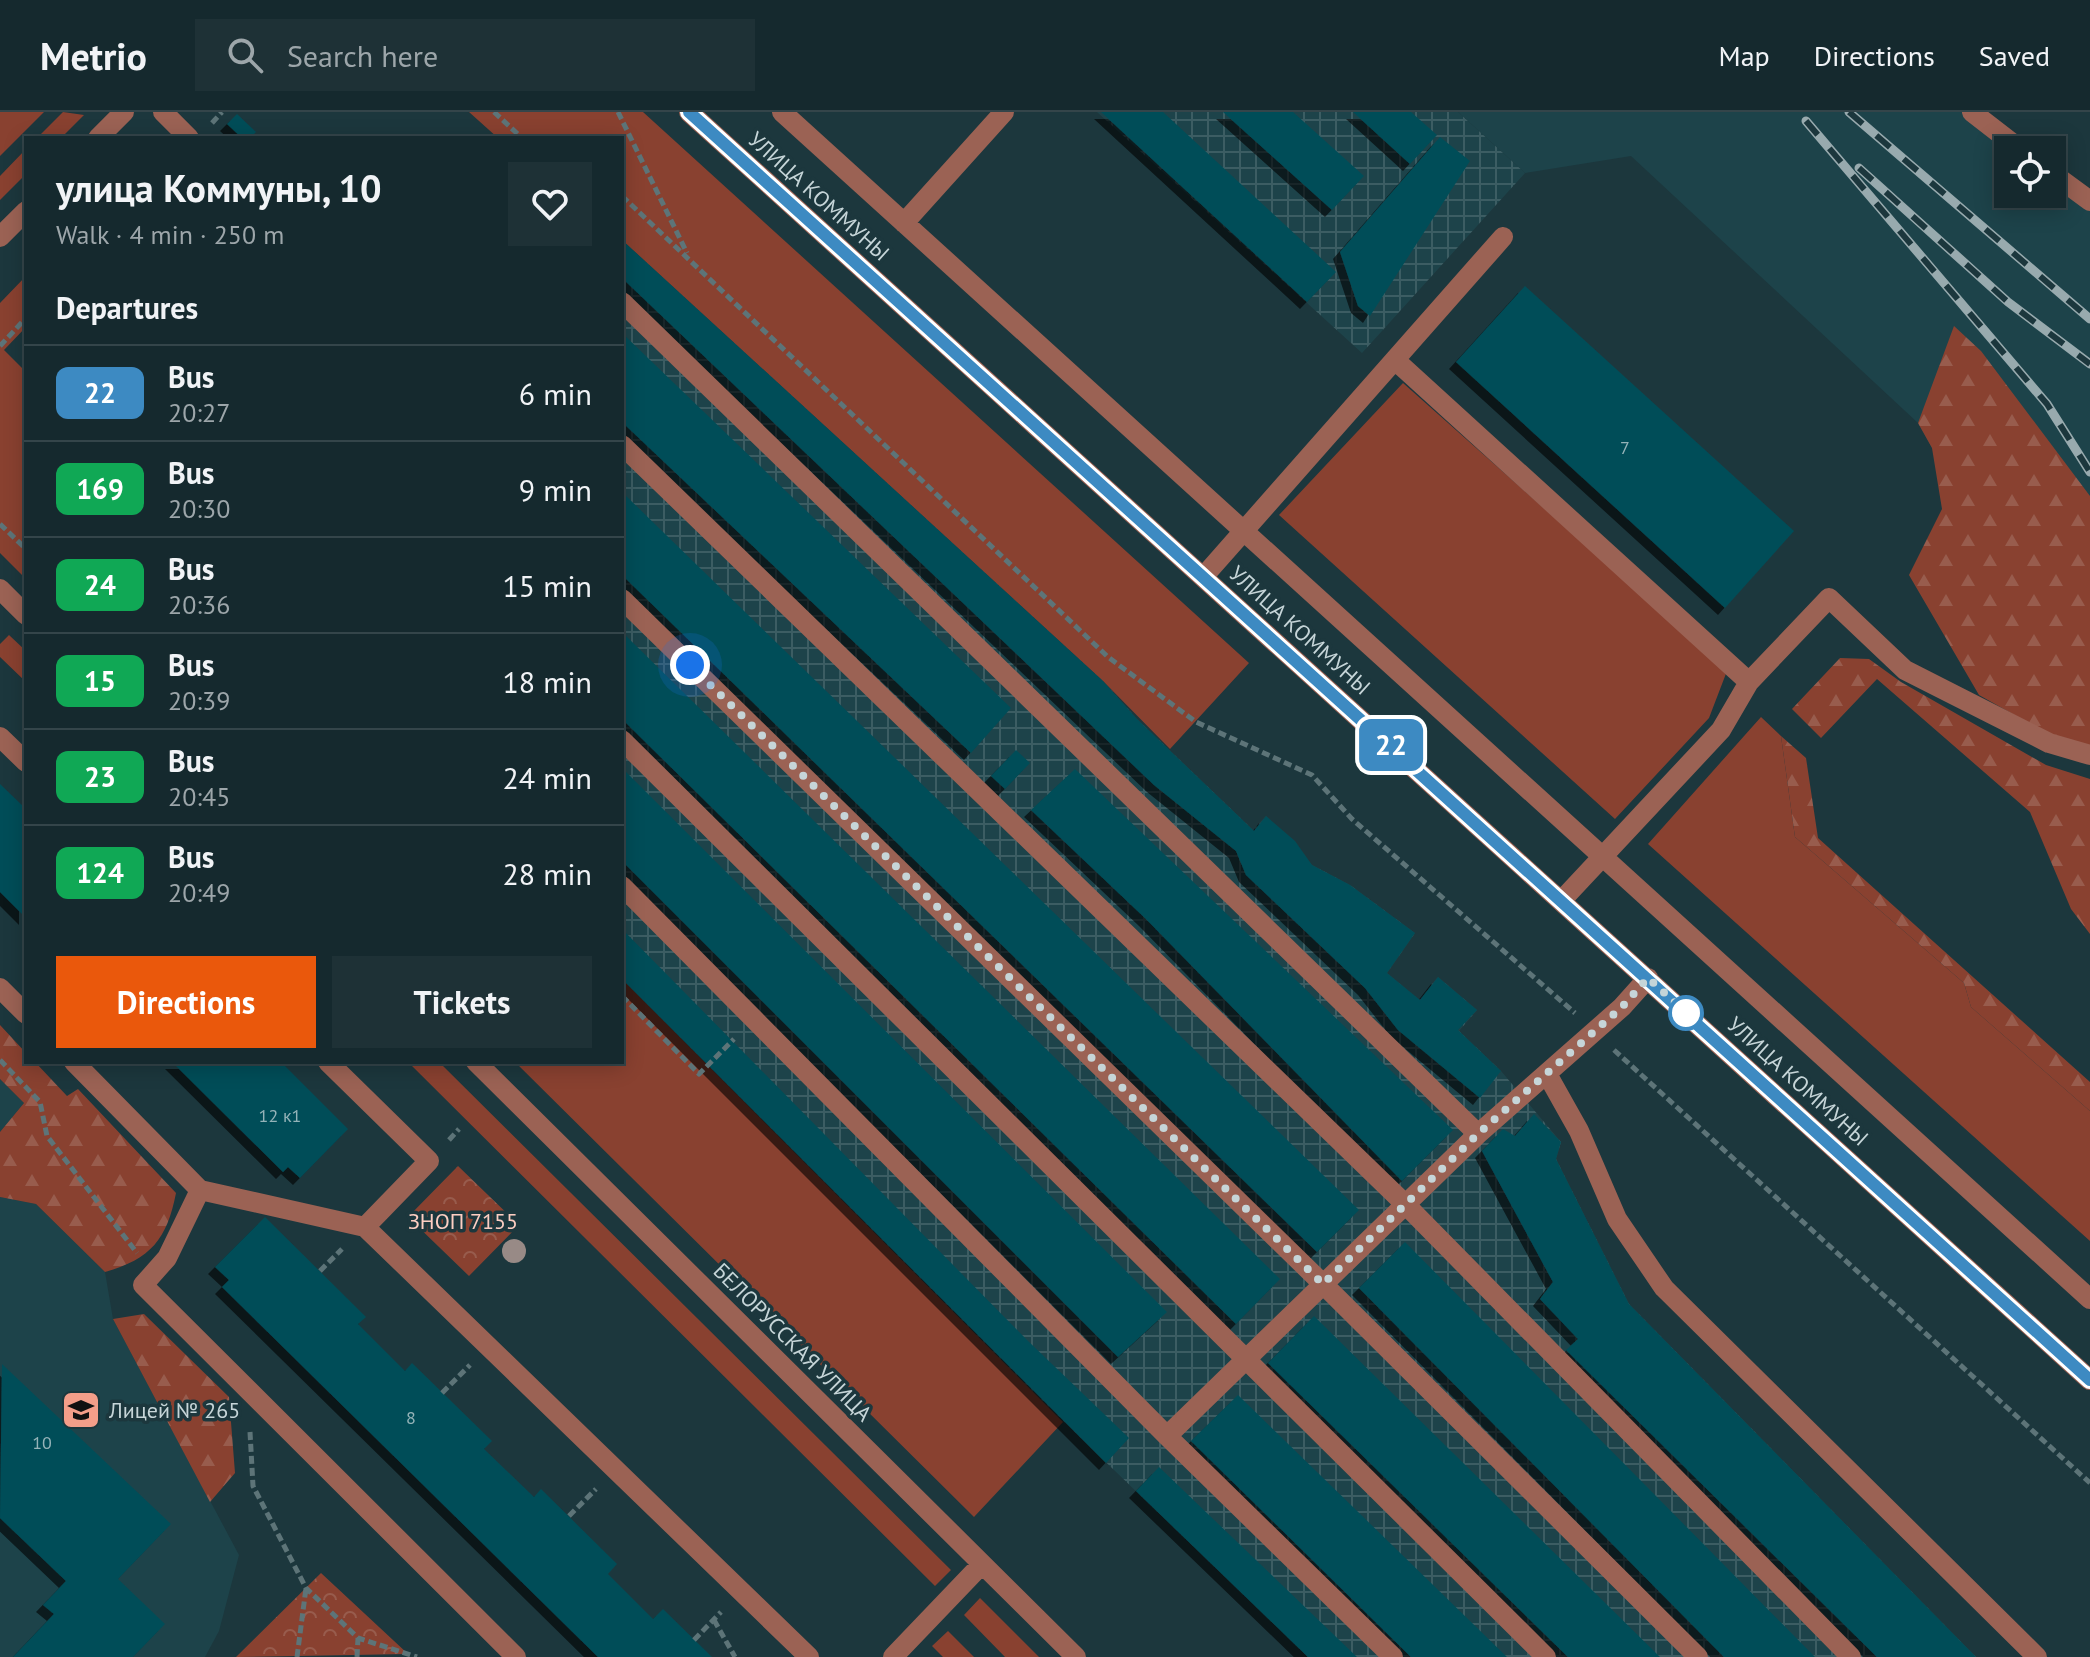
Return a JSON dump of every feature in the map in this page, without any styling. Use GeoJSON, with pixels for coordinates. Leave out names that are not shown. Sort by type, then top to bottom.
{"type":"FeatureCollection","features":[{"type":"Feature","properties":{"kind":"street"},"geometry":{"type":"LineString","coordinates":[[163,112],[187,136]]}},
{"type":"Feature","properties":{"kind":"street","name":"УЛИЦА КОММУНЫ"},"geometry":{"type":"LineString","coordinates":[[689,112],[2090,1380]]}},
{"type":"Feature","properties":{"kind":"street","name":"УЛИЦА КОММУНЫ"},"geometry":{"type":"LineString","coordinates":[[782,112],[2090,1299]]}},
{"type":"Feature","properties":{"kind":"street"},"geometry":{"type":"LineString","coordinates":[[904,223],[1004,112]]}},
{"type":"Feature","properties":{"kind":"street"},"geometry":{"type":"LineString","coordinates":[[1972,112],[2003,136]]}},
{"type":"Feature","properties":{"kind":"street"},"geometry":{"type":"LineString","coordinates":[[100,136],[116,115]]}},
{"type":"Feature","properties":{"kind":"street"},"geometry":{"type":"LineString","coordinates":[[2066,183],[2090,201]]}},
{"type":"Feature","properties":{"kind":"street"},"geometry":{"type":"LineString","coordinates":[[0,237],[24,213]]}},
{"type":"Feature","properties":{"kind":"street"},"geometry":{"type":"LineString","coordinates":[[1204,576],[1503,237]]}},
{"type":"Feature","properties":{"kind":"street"},"geometry":{"type":"LineString","coordinates":[[624,304],[1478,1134]]}},
{"type":"Feature","properties":{"kind":"street"},"geometry":{"type":"LineString","coordinates":[[1395,360],[1749,682]]}},
{"type":"Feature","properties":{"kind":"street"},"geometry":{"type":"LineString","coordinates":[[624,447],[1405,1204],[1851,1657]]}},
{"type":"Feature","properties":{"kind":"street"},"geometry":{"type":"LineString","coordinates":[[0,589],[24,613]]}},
{"type":"Feature","properties":{"kind":"street"},"geometry":{"type":"LineString","coordinates":[[1562,900],[1721,730],[1749,682],[1829,598],[1905,670],[2049,743],[2090,755]]}},
{"type":"Feature","properties":{"kind":"street"},"geometry":{"type":"LineString","coordinates":[[624,601],[1323,1284],[1698,1657]]}},
{"type":"Feature","properties":{"kind":"street"},"geometry":{"type":"LineString","coordinates":[[0,737],[24,760]]}},
{"type":"Feature","properties":{"kind":"street"},"geometry":{"type":"LineString","coordinates":[[624,742],[1244,1361],[1546,1657]]}},
{"type":"Feature","properties":{"kind":"street"},"geometry":{"type":"LineString","coordinates":[[624,888],[1167,1436],[1393,1657]]}},
{"type":"Feature","properties":{"kind":"street"},"geometry":{"type":"LineString","coordinates":[[1167,1436],[1478,1134],[1594,1032],[1648,978]]}},
{"type":"Feature","properties":{"kind":"street"},"geometry":{"type":"LineString","coordinates":[[0,988],[24,1012]]}},
{"type":"Feature","properties":{"kind":"street"},"geometry":{"type":"LineString","coordinates":[[76,1064],[200,1190],[365,1227],[809,1657]]}},
{"type":"Feature","properties":{"kind":"street"},"geometry":{"type":"LineString","coordinates":[[330,1064],[429,1161],[365,1227]]}},
{"type":"Feature","properties":{"kind":"street","name":"БЕЛОРУССКАЯ УЛИЦА"},"geometry":{"type":"LineString","coordinates":[[478,1064],[1076,1657]]}},
{"type":"Feature","properties":{"kind":"street"},"geometry":{"type":"LineString","coordinates":[[1547,1074],[1579,1131],[1617,1219],[1664,1288],[2037,1657]]}},
{"type":"Feature","properties":{"kind":"street"},"geometry":{"type":"LineString","coordinates":[[200,1190],[167,1258],[143,1285],[516,1657]]}},
{"type":"Feature","properties":{"kind":"street"},"geometry":{"type":"LineString","coordinates":[[903,1654],[982,1564]]}},
{"type":"Feature","properties":{"kind":"path"},"geometry":{"type":"LineString","coordinates":[[494,112],[520,136]]}},
{"type":"Feature","properties":{"kind":"path"},"geometry":{"type":"LineString","coordinates":[[618,112],[689,257]]}},
{"type":"Feature","properties":{"kind":"path"},"geometry":{"type":"LineString","coordinates":[[624,198],[1108,657],[1196,722],[1312,775],[1352,819],[1554,992]]}},
{"type":"Feature","properties":{"kind":"path"},"geometry":{"type":"LineString","coordinates":[[0,346],[24,320]]}},
{"type":"Feature","properties":{"kind":"path"},"geometry":{"type":"LineString","coordinates":[[0,524],[24,547]]}},
{"type":"Feature","properties":{"kind":"path"},"geometry":{"type":"LineString","coordinates":[[624,998],[699,1074],[754,1019]]}},
{"type":"Feature","properties":{"kind":"path"},"geometry":{"type":"LineString","coordinates":[[1594,1032],[2090,1483]]}},
{"type":"Feature","properties":{"kind":"path"},"geometry":{"type":"LineString","coordinates":[[0,1060],[40,1102],[47,1136],[137,1252],[143,1285]]}},
{"type":"Feature","properties":{"kind":"path"},"geometry":{"type":"LineString","coordinates":[[442,1393],[488,1346]]}},
{"type":"Feature","properties":{"kind":"path"},"geometry":{"type":"LineString","coordinates":[[247,1387],[253,1486],[306,1588],[358,1638],[417,1657]]}},
{"type":"Feature","properties":{"kind":"path"},"geometry":{"type":"LineString","coordinates":[[569,1516],[616,1469]]}},
{"type":"Feature","properties":{"kind":"path"},"geometry":{"type":"LineString","coordinates":[[297,1657],[306,1588]]}},
{"type":"Feature","properties":{"kind":"path"},"geometry":{"type":"LineString","coordinates":[[694,1640],[741,1591]]}},
{"type":"Feature","properties":{"kind":"path"},"geometry":{"type":"LineString","coordinates":[[714,1620],[735,1657]]}},
{"type":"Feature","properties":{"kind":"path"},"geometry":{"type":"LineString","coordinates":[[357,1657],[358,1638]]}},
{"type":"Feature","properties":{"kind":"shaded area"},"geometry":{"type":"Polygon","coordinates":[[[1097,112],[1458,112],[1525,173],[1362,353],[1097,112]]]}},
{"type":"Feature","properties":{"kind":"shaded area"},"geometry":{"type":"Polygon","coordinates":[[[1458,112],[1978,112],[1997,136],[1994,136],[1994,208],[2066,208],[2066,184],[2090,204],[2090,626],[1932,448],[1918,423],[1631,156],[1525,173],[1458,112]]]}},
{"type":"Feature","properties":{"kind":"shaded area"},"geometry":{"type":"Polygon","coordinates":[[[624,242],[1103,681],[1137,719],[1253,830],[1266,816],[1312,865],[1350,885],[1415,933],[1387,973],[1419,1000],[1438,977],[1477,1010],[1459,1031],[1501,1071],[1561,1142],[1556,1159],[1629,1304],[1976,1657],[1308,1657],[1003,1363],[624,981],[624,242]]]}},
{"type":"Feature","properties":{"kind":"shaded area"},"geometry":{"type":"Polygon","coordinates":[[[0,1079],[24,1103],[0,1132],[0,1079]]]}},
{"type":"Feature","properties":{"kind":"shaded area","name":"Лицей № 265"},"geometry":{"type":"Polygon","coordinates":[[[0,1197],[36,1204],[105,1272],[113,1319],[239,1555],[219,1631],[205,1657],[0,1657],[0,1197]]]}},
{"type":"Feature","properties":{"kind":"green space"},"geometry":{"type":"Polygon","coordinates":[[[0,112],[44,112],[0,156],[0,112]]]}},
{"type":"Feature","properties":{"kind":"green space"},"geometry":{"type":"Polygon","coordinates":[[[63,112],[84,115],[63,136],[39,136],[63,112]]]}},
{"type":"Feature","properties":{"kind":"green space"},"geometry":{"type":"Polygon","coordinates":[[[469,112],[643,112],[1249,663],[1170,749],[1103,681],[624,242],[624,136],[496,136],[469,112]]]}},
{"type":"Feature","properties":{"kind":"green space"},"geometry":{"type":"Polygon","coordinates":[[[24,151],[24,176],[0,200],[0,176],[24,151]]]}},
{"type":"Feature","properties":{"kind":"green space"},"geometry":{"type":"Polygon","coordinates":[[[24,278],[24,329],[4,350],[24,370],[24,577],[0,553],[0,303],[24,278]]]}},
{"type":"Feature","properties":{"kind":"green space"},"geometry":{"type":"Polygon","coordinates":[[[1954,326],[1981,351],[2090,496],[2090,747],[2050,735],[1979,695],[1909,575],[1942,509],[1932,448],[1918,423],[1954,326]]]}},
{"type":"Feature","properties":{"kind":"green space"},"geometry":{"type":"Polygon","coordinates":[[[1403,383],[1727,671],[1709,718],[1615,819],[1279,515],[1403,383]]]}},
{"type":"Feature","properties":{"kind":"green space"},"geometry":{"type":"Polygon","coordinates":[[[9,635],[24,649],[24,680],[0,657],[0,644],[9,635]]]}},
{"type":"Feature","properties":{"kind":"green space"},"geometry":{"type":"Polygon","coordinates":[[[1840,658],[1869,659],[1901,682],[2046,765],[2090,779],[2090,934],[2071,909],[2030,812],[1877,679],[1821,738],[1792,709],[1840,658]]]}},
{"type":"Feature","properties":{"kind":"green space"},"geometry":{"type":"Polygon","coordinates":[[[1761,717],[1781,736],[1795,837],[1964,983],[1971,1007],[2090,1111],[2090,1241],[1648,844],[1761,717]]]}},
{"type":"Feature","properties":{"kind":"green space"},"geometry":{"type":"Polygon","coordinates":[[[1781,736],[1806,758],[1818,838],[2090,1082],[2090,1111],[1971,1007],[1964,983],[1795,837],[1781,736]]]}},
{"type":"Feature","properties":{"kind":"green space"},"geometry":{"type":"Polygon","coordinates":[[[624,981],[1063,1422],[974,1517],[517,1064],[624,1064],[624,981]]]}},
{"type":"Feature","properties":{"kind":"green space"},"geometry":{"type":"Polygon","coordinates":[[[0,1025],[24,1051],[24,1064],[37,1064],[67,1096],[78,1089],[176,1193],[162,1235],[145,1253],[134,1261],[105,1272],[36,1204],[0,1197],[0,1132],[24,1103],[0,1079],[0,1025]]]}},
{"type":"Feature","properties":{"kind":"green space"},"geometry":{"type":"Polygon","coordinates":[[[410,1064],[441,1064],[951,1570],[935,1586],[410,1064]]]}},
{"type":"Feature","properties":{"kind":"green space","name":"ЗНОП 7155"},"geometry":{"type":"Polygon","coordinates":[[[458,1166],[519,1225],[469,1276],[408,1217],[458,1166]]]}},
{"type":"Feature","properties":{"kind":"green space"},"geometry":{"type":"Polygon","coordinates":[[[144,1314],[229,1397],[235,1473],[210,1502],[113,1319],[144,1314]]]}},
{"type":"Feature","properties":{"kind":"green space"},"geometry":{"type":"Polygon","coordinates":[[[321,1573],[408,1654],[236,1657],[321,1573]]]}},
{"type":"Feature","properties":{"kind":"green space"},"geometry":{"type":"Polygon","coordinates":[[[980,1598],[1039,1657],[1005,1657],[964,1615],[980,1598]]]}},
{"type":"Feature","properties":{"kind":"green space"},"geometry":{"type":"Polygon","coordinates":[[[948,1631],[974,1657],[943,1657],[932,1646],[948,1631]]]}},
{"type":"Feature","properties":{"kind":"building"},"geometry":{"type":"Polygon","coordinates":[[[1101,112],[1163,112],[1336,272],[1307,302],[1101,112]]]}},
{"type":"Feature","properties":{"kind":"building"},"geometry":{"type":"Polygon","coordinates":[[[1223,112],[1293,112],[1364,176],[1332,210],[1223,112]]]}},
{"type":"Feature","properties":{"kind":"building"},"geometry":{"type":"Polygon","coordinates":[[[1353,112],[1411,112],[1437,135],[1410,164],[1353,112]]]}},
{"type":"Feature","properties":{"kind":"building"},"geometry":{"type":"Polygon","coordinates":[[[237,114],[256,132],[252,136],[240,136],[227,124],[237,114]]]}},
{"type":"Feature","properties":{"kind":"building"},"geometry":{"type":"Polygon","coordinates":[[[1440,137],[1470,161],[1370,316],[1358,306],[1340,252],[1440,137]]]}},
{"type":"Feature","properties":{"kind":"building"},"geometry":{"type":"Polygon","coordinates":[[[624,242],[1103,681],[1137,719],[1254,831],[1266,816],[1295,841],[1312,865],[1350,885],[1415,933],[1387,973],[1420,1000],[1438,977],[1477,1010],[1458,1030],[1501,1071],[1480,1098],[1398,1030],[1365,988],[1246,875],[1236,851],[1154,785],[624,280],[624,242]]]}},
{"type":"Feature","properties":{"kind":"building"},"geometry":{"type":"Polygon","coordinates":[[[1525,286],[1794,531],[1725,608],[1456,362],[1525,286]]]}},
{"type":"Feature","properties":{"kind":"building"},"geometry":{"type":"Polygon","coordinates":[[[624,335],[1011,708],[971,753],[624,424],[624,335]]]}},
{"type":"Feature","properties":{"kind":"building"},"geometry":{"type":"Polygon","coordinates":[[[624,494],[1359,1210],[1317,1252],[624,577],[624,494]]]}},
{"type":"Feature","properties":{"kind":"building"},"geometry":{"type":"Polygon","coordinates":[[[624,634],[1280,1279],[1236,1324],[624,721],[624,634]]]}},
{"type":"Feature","properties":{"kind":"building"},"geometry":{"type":"Polygon","coordinates":[[[1016,750],[1030,763],[1005,789],[991,776],[1016,750]]]}},
{"type":"Feature","properties":{"kind":"building"},"geometry":{"type":"Polygon","coordinates":[[[1075,769],[1453,1130],[1402,1181],[1146,919],[1031,810],[1075,769]]]}},
{"type":"Feature","properties":{"kind":"building"},"geometry":{"type":"Polygon","coordinates":[[[624,770],[1167,1312],[1118,1357],[624,863],[624,770]]]}},
{"type":"Feature","properties":{"kind":"building"},"geometry":{"type":"Polygon","coordinates":[[[0,784],[24,807],[24,916],[0,892],[0,784]]]}},
{"type":"Feature","properties":{"kind":"building"},"geometry":{"type":"Polygon","coordinates":[[[624,931],[1027,1340],[1129,1438],[1106,1463],[624,981],[624,931]]]}},
{"type":"Feature","properties":{"kind":"building"},"geometry":{"type":"Polygon","coordinates":[[[174,1064],[283,1064],[348,1129],[300,1178],[288,1167],[283,1172],[174,1064]]]}},
{"type":"Feature","properties":{"kind":"building"},"geometry":{"type":"Polygon","coordinates":[[[1534,1114],[1561,1142],[1556,1159],[1629,1304],[1976,1657],[1877,1657],[1566,1350],[1578,1339],[1540,1299],[1553,1282],[1482,1151],[1503,1129],[1515,1136],[1534,1114]]]}},
{"type":"Feature","properties":{"kind":"building"},"geometry":{"type":"Polygon","coordinates":[[[265,1217],[366,1317],[358,1324],[405,1371],[412,1363],[492,1441],[484,1449],[534,1497],[541,1489],[617,1564],[608,1574],[653,1619],[663,1609],[712,1657],[598,1657],[222,1287],[229,1280],[215,1267],[265,1217]]]}},
{"type":"Feature","properties":{"kind":"building"},"geometry":{"type":"Polygon","coordinates":[[[1405,1242],[1815,1657],[1724,1657],[1359,1288],[1405,1242]]]}},
{"type":"Feature","properties":{"kind":"building"},"geometry":{"type":"Polygon","coordinates":[[[1314,1316],[1660,1657],[1568,1657],[1268,1363],[1314,1316]]]}},
{"type":"Feature","properties":{"kind":"building"},"geometry":{"type":"Polygon","coordinates":[[[2,1364],[171,1524],[118,1579],[165,1624],[133,1657],[13,1657],[54,1614],[43,1605],[66,1581],[0,1518],[2,1364]]]}},
{"type":"Feature","properties":{"kind":"building"},"geometry":{"type":"Polygon","coordinates":[[[1238,1395],[1507,1657],[1411,1657],[1191,1441],[1238,1395]]]}},
{"type":"Feature","properties":{"kind":"building"},"geometry":{"type":"Polygon","coordinates":[[[1159,1467],[1357,1657],[1308,1657],[1136,1491],[1159,1467]]]}},
{"type":"Feature","properties":{"kind":"railway"},"geometry":{"type":"LineString","coordinates":[[1849,112],[2090,319]]}},
{"type":"Feature","properties":{"kind":"railway"},"geometry":{"type":"LineString","coordinates":[[1806,121],[2047,404],[2090,472]]}},
{"type":"Feature","properties":{"kind":"railway"},"geometry":{"type":"LineString","coordinates":[[1859,168],[2008,302],[2090,364]]}},
{"type":"Feature","properties":{"kind":"bus line","name":"22"},"geometry":{"type":"LineString","coordinates":[[689,112],[2090,1380]]}},
{"type":"Feature","properties":{"kind":"place","name":"Лицей № 265"},"geometry":{"type":"Point","coordinates":[81,1410]}},
{"type":"Feature","properties":{"kind":"route"},"geometry":{"type":"LineString","coordinates":[[690,665],[1323,1284],[1478,1134],[1622,1007],[1648,978],[1691,1017],[1686,1013]]}}]}
